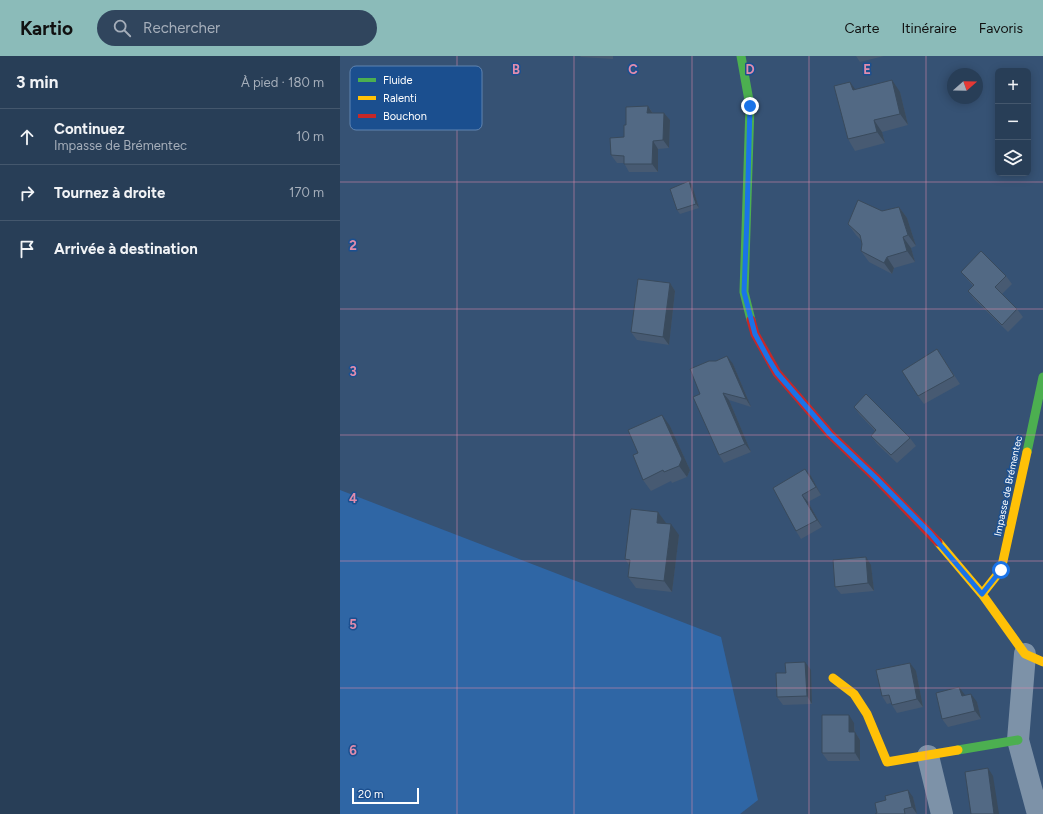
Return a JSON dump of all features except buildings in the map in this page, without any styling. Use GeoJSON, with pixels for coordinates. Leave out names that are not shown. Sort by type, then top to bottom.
{"type":"FeatureCollection","features":[{"type":"Feature","properties":{"kind":"street"},"geometry":{"type":"LineString","coordinates":[[741,56],[750,106],[744,292],[755,334],[777,373],[830,434],[930,533],[982,594],[1008,631],[1034,658],[1018,740],[1038,814]]}},
{"type":"Feature","properties":{"kind":"street","name":"Impasse de Brémentec"},"geometry":{"type":"LineString","coordinates":[[982,594],[1001,570],[1043,378]]}},
{"type":"Feature","properties":{"kind":"street"},"geometry":{"type":"LineString","coordinates":[[833,678],[854,694],[867,714],[887,762],[1018,740]]}},
{"type":"Feature","properties":{"kind":"street"},"geometry":{"type":"LineString","coordinates":[[928,756],[942,814]]}},
{"type":"Feature","properties":{"kind":"shaded area"},"geometry":{"type":"Polygon","coordinates":[[[340,490],[721,637],[758,800],[740,814],[340,814],[340,490]]]}},
{"type":"Feature","properties":{"kind":"traffic: fast"},"geometry":{"type":"LineString","coordinates":[[741,56],[750,106],[744,292],[751,320]]}},
{"type":"Feature","properties":{"kind":"traffic: fast"},"geometry":{"type":"LineString","coordinates":[[1027,452],[1043,377]]}},
{"type":"Feature","properties":{"kind":"traffic: fast"},"geometry":{"type":"LineString","coordinates":[[958,750],[1018,740]]}},
{"type":"Feature","properties":{"kind":"traffic: slow"},"geometry":{"type":"LineString","coordinates":[[982,594],[1001,570],[1027,452]]}},
{"type":"Feature","properties":{"kind":"traffic: slow"},"geometry":{"type":"LineString","coordinates":[[938,542],[982,594],[1025,654],[1043,662]]}},
{"type":"Feature","properties":{"kind":"traffic: slow"},"geometry":{"type":"LineString","coordinates":[[833,678],[854,694],[867,714],[887,762],[958,750]]}},
{"type":"Feature","properties":{"kind":"traffic: jam"},"geometry":{"type":"LineString","coordinates":[[751,320],[755,334],[777,373],[830,434],[876,478],[938,542]]}},
{"type":"Feature","properties":{"kind":"route"},"geometry":{"type":"LineString","coordinates":[[750,106],[744,292],[755,334],[777,373],[830,434],[930,533],[982,594],[1001,570]]}}]}
